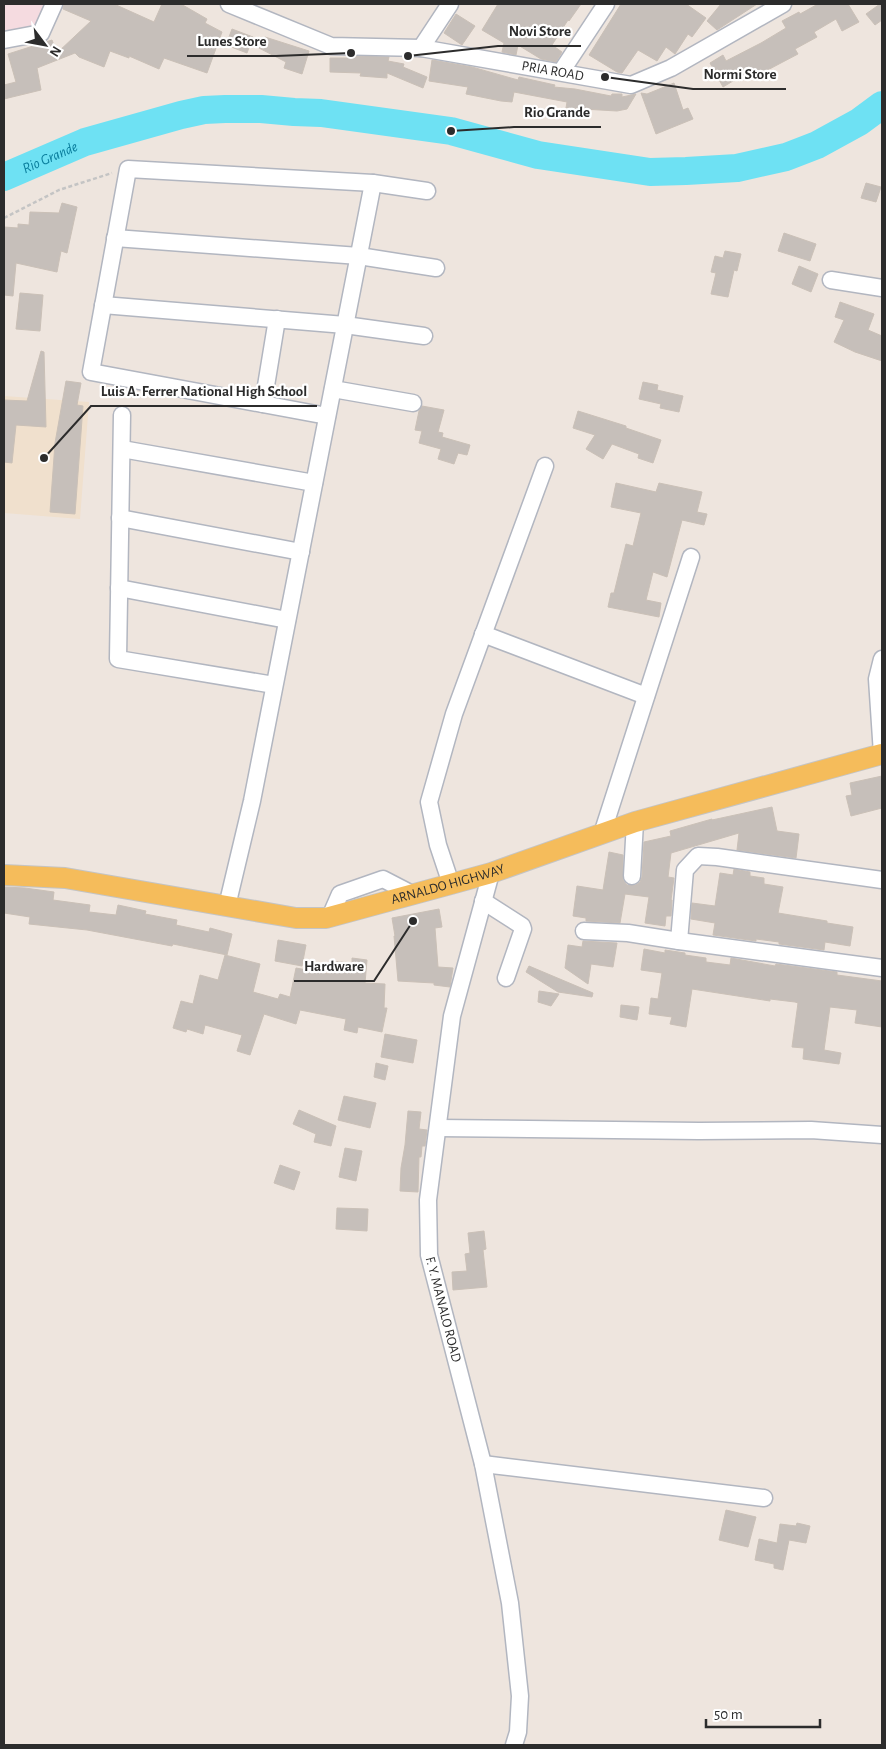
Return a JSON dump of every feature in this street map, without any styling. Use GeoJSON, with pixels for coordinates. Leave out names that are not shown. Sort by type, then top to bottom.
{"type":"FeatureCollection","features":[{"type":"Feature","properties":{"kind":"main road","name":"ARNALDO HIGHWAY"},"geometry":{"type":"LineString","coordinates":[[4,874],[65,878],[296,918],[330,917],[491,873],[635,822],[882,754]]}},
{"type":"Feature","properties":{"kind":"street"},"geometry":{"type":"LineString","coordinates":[[4,40],[41,33],[54,4]]}},
{"type":"Feature","properties":{"kind":"street","name":"PRIA ROAD"},"geometry":{"type":"LineString","coordinates":[[229,4],[331,46],[421,48],[631,85],[671,68],[783,4]]}},
{"type":"Feature","properties":{"kind":"street"},"geometry":{"type":"LineString","coordinates":[[421,48],[450,4]]}},
{"type":"Feature","properties":{"kind":"street"},"geometry":{"type":"LineString","coordinates":[[561,72],[606,4]]}},
{"type":"Feature","properties":{"kind":"street"},"geometry":{"type":"LineString","coordinates":[[327,416],[91,372],[128,169],[373,183],[427,191]]}},
{"type":"Feature","properties":{"kind":"street"},"geometry":{"type":"LineString","coordinates":[[227,906],[252,801],[373,183]]}},
{"type":"Feature","properties":{"kind":"street"},"geometry":{"type":"LineString","coordinates":[[115,238],[359,256],[436,268]]}},
{"type":"Feature","properties":{"kind":"street"},"geometry":{"type":"LineString","coordinates":[[831,280],[882,288]]}},
{"type":"Feature","properties":{"kind":"street"},"geometry":{"type":"LineString","coordinates":[[103,305],[345,325],[424,336]]}},
{"type":"Feature","properties":{"kind":"street"},"geometry":{"type":"LineString","coordinates":[[263,404],[277,319]]}},
{"type":"Feature","properties":{"kind":"street"},"geometry":{"type":"LineString","coordinates":[[333,389],[413,403]]}},
{"type":"Feature","properties":{"kind":"street"},"geometry":{"type":"LineString","coordinates":[[122,415],[118,660],[274,685]]}},
{"type":"Feature","properties":{"kind":"street"},"geometry":{"type":"LineString","coordinates":[[122,449],[314,483]]}},
{"type":"Feature","properties":{"kind":"street"},"geometry":{"type":"LineString","coordinates":[[451,884],[438,845],[429,802],[454,714],[544,466]]}},
{"type":"Feature","properties":{"kind":"street"},"geometry":{"type":"LineString","coordinates":[[120,518],[301,552]]}},
{"type":"Feature","properties":{"kind":"street"},"geometry":{"type":"LineString","coordinates":[[602,834],[691,557]]}},
{"type":"Feature","properties":{"kind":"street"},"geometry":{"type":"LineString","coordinates":[[119,588],[287,620]]}},
{"type":"Feature","properties":{"kind":"street"},"geometry":{"type":"LineString","coordinates":[[483,634],[646,696]]}},
{"type":"Feature","properties":{"kind":"street"},"geometry":{"type":"LineString","coordinates":[[882,659],[877,679],[882,754]]}},
{"type":"Feature","properties":{"kind":"street"},"geometry":{"type":"LineString","coordinates":[[632,876],[635,822]]}},
{"type":"Feature","properties":{"kind":"street"},"geometry":{"type":"LineString","coordinates":[[679,941],[685,870],[698,856],[882,880]]}},
{"type":"Feature","properties":{"kind":"street","name":"F. Y. MANALO ROAD"},"geometry":{"type":"LineString","coordinates":[[491,873],[452,1016],[428,1200],[429,1255],[483,1464],[510,1603],[520,1696],[518,1732],[514,1745]]}},
{"type":"Feature","properties":{"kind":"street"},"geometry":{"type":"LineString","coordinates":[[483,900],[522,926],[523,929],[506,978]]}},
{"type":"Feature","properties":{"kind":"street"},"geometry":{"type":"LineString","coordinates":[[584,931],[628,933],[882,968]]}},
{"type":"Feature","properties":{"kind":"street"},"geometry":{"type":"LineString","coordinates":[[438,1128],[699,1131],[811,1130],[882,1135]]}},
{"type":"Feature","properties":{"kind":"street"},"geometry":{"type":"LineString","coordinates":[[483,1464],[764,1498]]}},
{"type":"Feature","properties":{"kind":"path"},"geometry":{"type":"LineString","coordinates":[[4,218],[59,190],[128,169]]}},
{"type":"Feature","properties":{"kind":"shaded area"},"geometry":{"type":"Polygon","coordinates":[[[4,4],[47,4],[36,29],[4,34],[4,4]]]}},
{"type":"Feature","properties":{"kind":"shaded area"},"geometry":{"type":"Polygon","coordinates":[[[4,396],[89,402],[80,519],[4,513],[4,396]]]}},
{"type":"Feature","properties":{"kind":"building"},"geometry":{"type":"Polygon","coordinates":[[[64,4],[114,4],[154,22],[162,4],[181,4],[207,19],[205,23],[222,32],[207,73],[164,58],[159,69],[129,56],[129,58],[110,51],[104,67],[79,57],[75,53],[37,68],[41,90],[4,99],[4,85],[16,82],[8,54],[52,40],[57,53],[91,21],[63,9],[64,4]]]}},
{"type":"Feature","properties":{"kind":"building"},"geometry":{"type":"Polygon","coordinates":[[[498,4],[581,4],[552,45],[562,52],[556,62],[541,59],[518,45],[516,55],[502,52],[504,43],[482,30],[498,4]]]}},
{"type":"Feature","properties":{"kind":"building"},"geometry":{"type":"Polygon","coordinates":[[[621,4],[686,4],[706,18],[692,37],[688,34],[675,54],[666,47],[657,61],[638,50],[622,73],[617,72],[589,55],[621,4]]]}},
{"type":"Feature","properties":{"kind":"building"},"geometry":{"type":"Polygon","coordinates":[[[721,4],[757,4],[717,30],[707,21],[721,4]]]}},
{"type":"Feature","properties":{"kind":"building"},"geometry":{"type":"Polygon","coordinates":[[[818,4],[848,4],[859,22],[842,31],[836,19],[814,32],[817,37],[795,49],[798,54],[760,74],[758,72],[740,81],[738,78],[723,87],[710,63],[723,55],[726,61],[761,43],[786,28],[782,21],[818,4]]]}},
{"type":"Feature","properties":{"kind":"building"},"geometry":{"type":"Polygon","coordinates":[[[882,4],[882,20],[875,25],[866,14],[882,4]]]}},
{"type":"Feature","properties":{"kind":"building"},"geometry":{"type":"Polygon","coordinates":[[[456,14],[475,26],[462,45],[444,33],[456,14]]]}},
{"type":"Feature","properties":{"kind":"building"},"geometry":{"type":"Polygon","coordinates":[[[232,29],[253,37],[247,53],[226,45],[232,29]]]}},
{"type":"Feature","properties":{"kind":"building"},"geometry":{"type":"Polygon","coordinates":[[[265,37],[309,51],[302,74],[284,68],[286,62],[259,48],[265,37]]]}},
{"type":"Feature","properties":{"kind":"building"},"geometry":{"type":"Polygon","coordinates":[[[348,56],[389,57],[388,61],[404,64],[403,67],[427,77],[423,88],[387,73],[387,78],[360,76],[361,73],[330,72],[330,58],[348,58],[348,56]]]}},
{"type":"Feature","properties":{"kind":"building"},"geometry":{"type":"Polygon","coordinates":[[[432,60],[472,67],[518,80],[519,77],[555,85],[554,87],[611,96],[612,94],[622,94],[622,97],[636,94],[627,109],[617,111],[566,108],[567,102],[514,92],[512,102],[501,101],[466,94],[468,87],[429,81],[432,60]]]}},
{"type":"Feature","properties":{"kind":"building"},"geometry":{"type":"Polygon","coordinates":[[[674,83],[683,110],[688,108],[693,119],[656,134],[641,93],[647,94],[674,83]]]}},
{"type":"Feature","properties":{"kind":"building"},"geometry":{"type":"Polygon","coordinates":[[[866,183],[881,187],[876,202],[861,198],[866,183]]]}},
{"type":"Feature","properties":{"kind":"building"},"geometry":{"type":"Polygon","coordinates":[[[62,203],[77,207],[67,253],[61,251],[57,272],[16,263],[13,296],[4,295],[4,227],[18,228],[18,224],[29,225],[30,212],[59,213],[62,203]]]}},
{"type":"Feature","properties":{"kind":"building"},"geometry":{"type":"Polygon","coordinates":[[[784,233],[816,244],[810,261],[778,251],[784,233]]]}},
{"type":"Feature","properties":{"kind":"building"},"geometry":{"type":"Polygon","coordinates":[[[725,251],[741,254],[737,271],[734,270],[728,297],[711,294],[716,273],[711,272],[715,256],[723,258],[725,251]]]}},
{"type":"Feature","properties":{"kind":"building"},"geometry":{"type":"Polygon","coordinates":[[[799,266],[818,274],[811,292],[792,284],[799,266]]]}},
{"type":"Feature","properties":{"kind":"building"},"geometry":{"type":"Polygon","coordinates":[[[20,293],[43,295],[40,331],[16,329],[20,293]]]}},
{"type":"Feature","properties":{"kind":"building"},"geometry":{"type":"Polygon","coordinates":[[[840,302],[874,314],[868,330],[882,336],[882,361],[855,352],[834,342],[844,320],[835,317],[840,302]]]}},
{"type":"Feature","properties":{"kind":"building"},"geometry":{"type":"Polygon","coordinates":[[[41,351],[44,352],[46,427],[16,425],[12,463],[4,462],[4,400],[27,401],[41,351]]]}},
{"type":"Feature","properties":{"kind":"building"},"geometry":{"type":"Polygon","coordinates":[[[66,381],[81,383],[77,405],[83,406],[75,514],[50,512],[55,443],[66,381]]]}},
{"type":"Feature","properties":{"kind":"building"},"geometry":{"type":"Polygon","coordinates":[[[643,382],[658,385],[657,390],[683,396],[679,412],[660,408],[661,404],[639,399],[643,382]]]}},
{"type":"Feature","properties":{"kind":"building"},"geometry":{"type":"Polygon","coordinates":[[[422,406],[444,410],[438,432],[443,433],[442,437],[470,445],[467,455],[458,453],[454,464],[438,459],[441,449],[419,443],[422,431],[415,430],[422,406]]]}},
{"type":"Feature","properties":{"kind":"building"},"geometry":{"type":"Polygon","coordinates":[[[578,411],[626,426],[626,428],[661,440],[653,463],[638,458],[639,454],[612,444],[603,459],[586,449],[595,435],[573,428],[578,411]]]}},
{"type":"Feature","properties":{"kind":"building"},"geometry":{"type":"Polygon","coordinates":[[[616,483],[656,492],[659,483],[702,492],[697,512],[707,514],[704,525],[682,520],[667,577],[653,572],[646,600],[661,603],[659,617],[608,607],[611,593],[614,593],[626,544],[633,546],[641,513],[611,507],[616,483]]]}},
{"type":"Feature","properties":{"kind":"building"},"geometry":{"type":"Polygon","coordinates":[[[882,776],[882,808],[851,816],[846,796],[852,795],[850,783],[882,776]]]}},
{"type":"Feature","properties":{"kind":"building"},"geometry":{"type":"Polygon","coordinates":[[[772,807],[777,831],[799,834],[796,858],[737,850],[739,833],[671,853],[668,877],[674,878],[671,916],[666,916],[665,926],[645,923],[649,897],[625,894],[620,923],[586,921],[586,918],[573,916],[577,886],[603,890],[609,852],[623,855],[623,880],[627,885],[636,885],[642,877],[644,842],[671,836],[670,831],[712,819],[772,807]]]}},
{"type":"Feature","properties":{"kind":"building"},"geometry":{"type":"Polygon","coordinates":[[[734,869],[750,872],[750,876],[764,878],[764,884],[783,887],[778,913],[853,927],[850,946],[825,942],[824,950],[779,944],[779,942],[713,935],[715,923],[691,919],[692,903],[715,906],[720,873],[733,875],[734,869]]]}},
{"type":"Feature","properties":{"kind":"building"},"geometry":{"type":"Polygon","coordinates":[[[4,887],[54,892],[53,900],[90,905],[89,912],[116,915],[118,905],[146,911],[145,914],[177,920],[176,925],[209,932],[210,928],[232,934],[227,955],[87,930],[29,924],[30,917],[4,913],[4,887]]]}},
{"type":"Feature","properties":{"kind":"building"},"geometry":{"type":"Polygon","coordinates":[[[439,909],[442,927],[435,928],[438,967],[453,968],[450,987],[434,985],[434,983],[398,981],[392,918],[439,909]]]}},
{"type":"Feature","properties":{"kind":"building"},"geometry":{"type":"Polygon","coordinates":[[[278,940],[306,945],[302,966],[275,961],[278,940]]]}},
{"type":"Feature","properties":{"kind":"building"},"geometry":{"type":"Polygon","coordinates":[[[583,941],[617,943],[613,967],[591,964],[588,984],[565,968],[568,945],[582,947],[583,941]]]}},
{"type":"Feature","properties":{"kind":"building"},"geometry":{"type":"Polygon","coordinates":[[[644,949],[665,953],[665,950],[685,953],[685,955],[706,958],[706,962],[730,965],[731,958],[775,966],[776,964],[837,972],[837,975],[882,981],[882,1027],[855,1023],[857,1010],[830,1007],[824,1050],[841,1053],[839,1064],[803,1059],[804,1048],[792,1047],[798,1003],[795,1002],[770,999],[770,1001],[692,989],[686,1027],[670,1024],[672,1017],[649,1014],[651,998],[658,999],[662,973],[641,970],[644,949]]]}},
{"type":"Feature","properties":{"kind":"building"},"geometry":{"type":"Polygon","coordinates":[[[225,955],[260,964],[253,992],[278,999],[280,994],[290,997],[296,968],[329,974],[330,961],[352,963],[352,958],[367,960],[365,983],[385,984],[384,1008],[387,1008],[382,1032],[358,1027],[357,1033],[344,1030],[346,1019],[300,1010],[296,1024],[264,1014],[250,1055],[237,1051],[242,1035],[205,1025],[203,1034],[187,1029],[186,1032],[173,1028],[181,1001],[193,1004],[200,975],[218,980],[225,955]]]}},
{"type":"Feature","properties":{"kind":"building"},"geometry":{"type":"Polygon","coordinates":[[[529,966],[593,993],[592,997],[558,992],[526,972],[529,966]]]}},
{"type":"Feature","properties":{"kind":"building"},"geometry":{"type":"Polygon","coordinates":[[[539,991],[559,994],[551,1006],[538,1002],[539,991]]]}},
{"type":"Feature","properties":{"kind":"building"},"geometry":{"type":"Polygon","coordinates":[[[621,1005],[639,1007],[637,1020],[620,1017],[621,1005]]]}},
{"type":"Feature","properties":{"kind":"building"},"geometry":{"type":"Polygon","coordinates":[[[385,1034],[417,1040],[413,1063],[381,1057],[385,1034]]]}},
{"type":"Feature","properties":{"kind":"building"},"geometry":{"type":"Polygon","coordinates":[[[376,1063],[388,1066],[385,1080],[374,1077],[376,1063]]]}},
{"type":"Feature","properties":{"kind":"building"},"geometry":{"type":"Polygon","coordinates":[[[344,1096],[376,1103],[370,1128],[338,1120],[344,1096]]]}},
{"type":"Feature","properties":{"kind":"building"},"geometry":{"type":"Polygon","coordinates":[[[299,1110],[336,1126],[331,1146],[314,1142],[316,1134],[293,1124],[299,1110]]]}},
{"type":"Feature","properties":{"kind":"building"},"geometry":{"type":"Polygon","coordinates":[[[408,1111],[421,1112],[419,1129],[427,1130],[425,1146],[422,1146],[421,1157],[419,1157],[418,1192],[400,1191],[408,1111]]]}},
{"type":"Feature","properties":{"kind":"building"},"geometry":{"type":"Polygon","coordinates":[[[345,1148],[362,1151],[356,1181],[339,1177],[345,1148]]]}},
{"type":"Feature","properties":{"kind":"building"},"geometry":{"type":"Polygon","coordinates":[[[280,1165],[300,1172],[294,1190],[274,1183],[280,1165]]]}},
{"type":"Feature","properties":{"kind":"building"},"geometry":{"type":"Polygon","coordinates":[[[337,1208],[368,1209],[367,1231],[336,1229],[337,1208]]]}},
{"type":"Feature","properties":{"kind":"building"},"geometry":{"type":"Polygon","coordinates":[[[484,1231],[486,1249],[483,1250],[487,1287],[453,1290],[452,1272],[467,1271],[465,1254],[470,1253],[468,1233],[484,1231]]]}},
{"type":"Feature","properties":{"kind":"building"},"geometry":{"type":"Polygon","coordinates":[[[726,1510],[756,1517],[748,1547],[719,1540],[726,1510]]]}},
{"type":"Feature","properties":{"kind":"building"},"geometry":{"type":"Polygon","coordinates":[[[797,1523],[810,1526],[806,1543],[789,1540],[783,1570],[774,1568],[774,1564],[755,1560],[759,1539],[777,1543],[780,1524],[796,1526],[797,1523]]]}},
{"type":"Feature","properties":{"kind":"waterway","name":"Rio Grande"},"geometry":{"type":"LineString","coordinates":[[4,177],[85,142],[181,115],[204,110],[225,109],[321,113],[451,131],[538,155],[650,172],[737,168],[786,157],[817,145],[859,122],[882,105]]}},
{"type":"Feature","properties":{"kind":"place","name":"Lunes Store"},"geometry":{"type":"Point","coordinates":[351,53]}},
{"type":"Feature","properties":{"kind":"place","name":"Novi Store"},"geometry":{"type":"Point","coordinates":[408,56]}},
{"type":"Feature","properties":{"kind":"place","name":"Normi Store"},"geometry":{"type":"Point","coordinates":[605,77]}},
{"type":"Feature","properties":{"kind":"place","name":"Rio Grande"},"geometry":{"type":"Point","coordinates":[451,131]}},
{"type":"Feature","properties":{"kind":"place","name":"Luis A. Ferrer National High School"},"geometry":{"type":"Point","coordinates":[44,458]}},
{"type":"Feature","properties":{"kind":"place","name":"Hardware"},"geometry":{"type":"Point","coordinates":[413,921]}}]}
